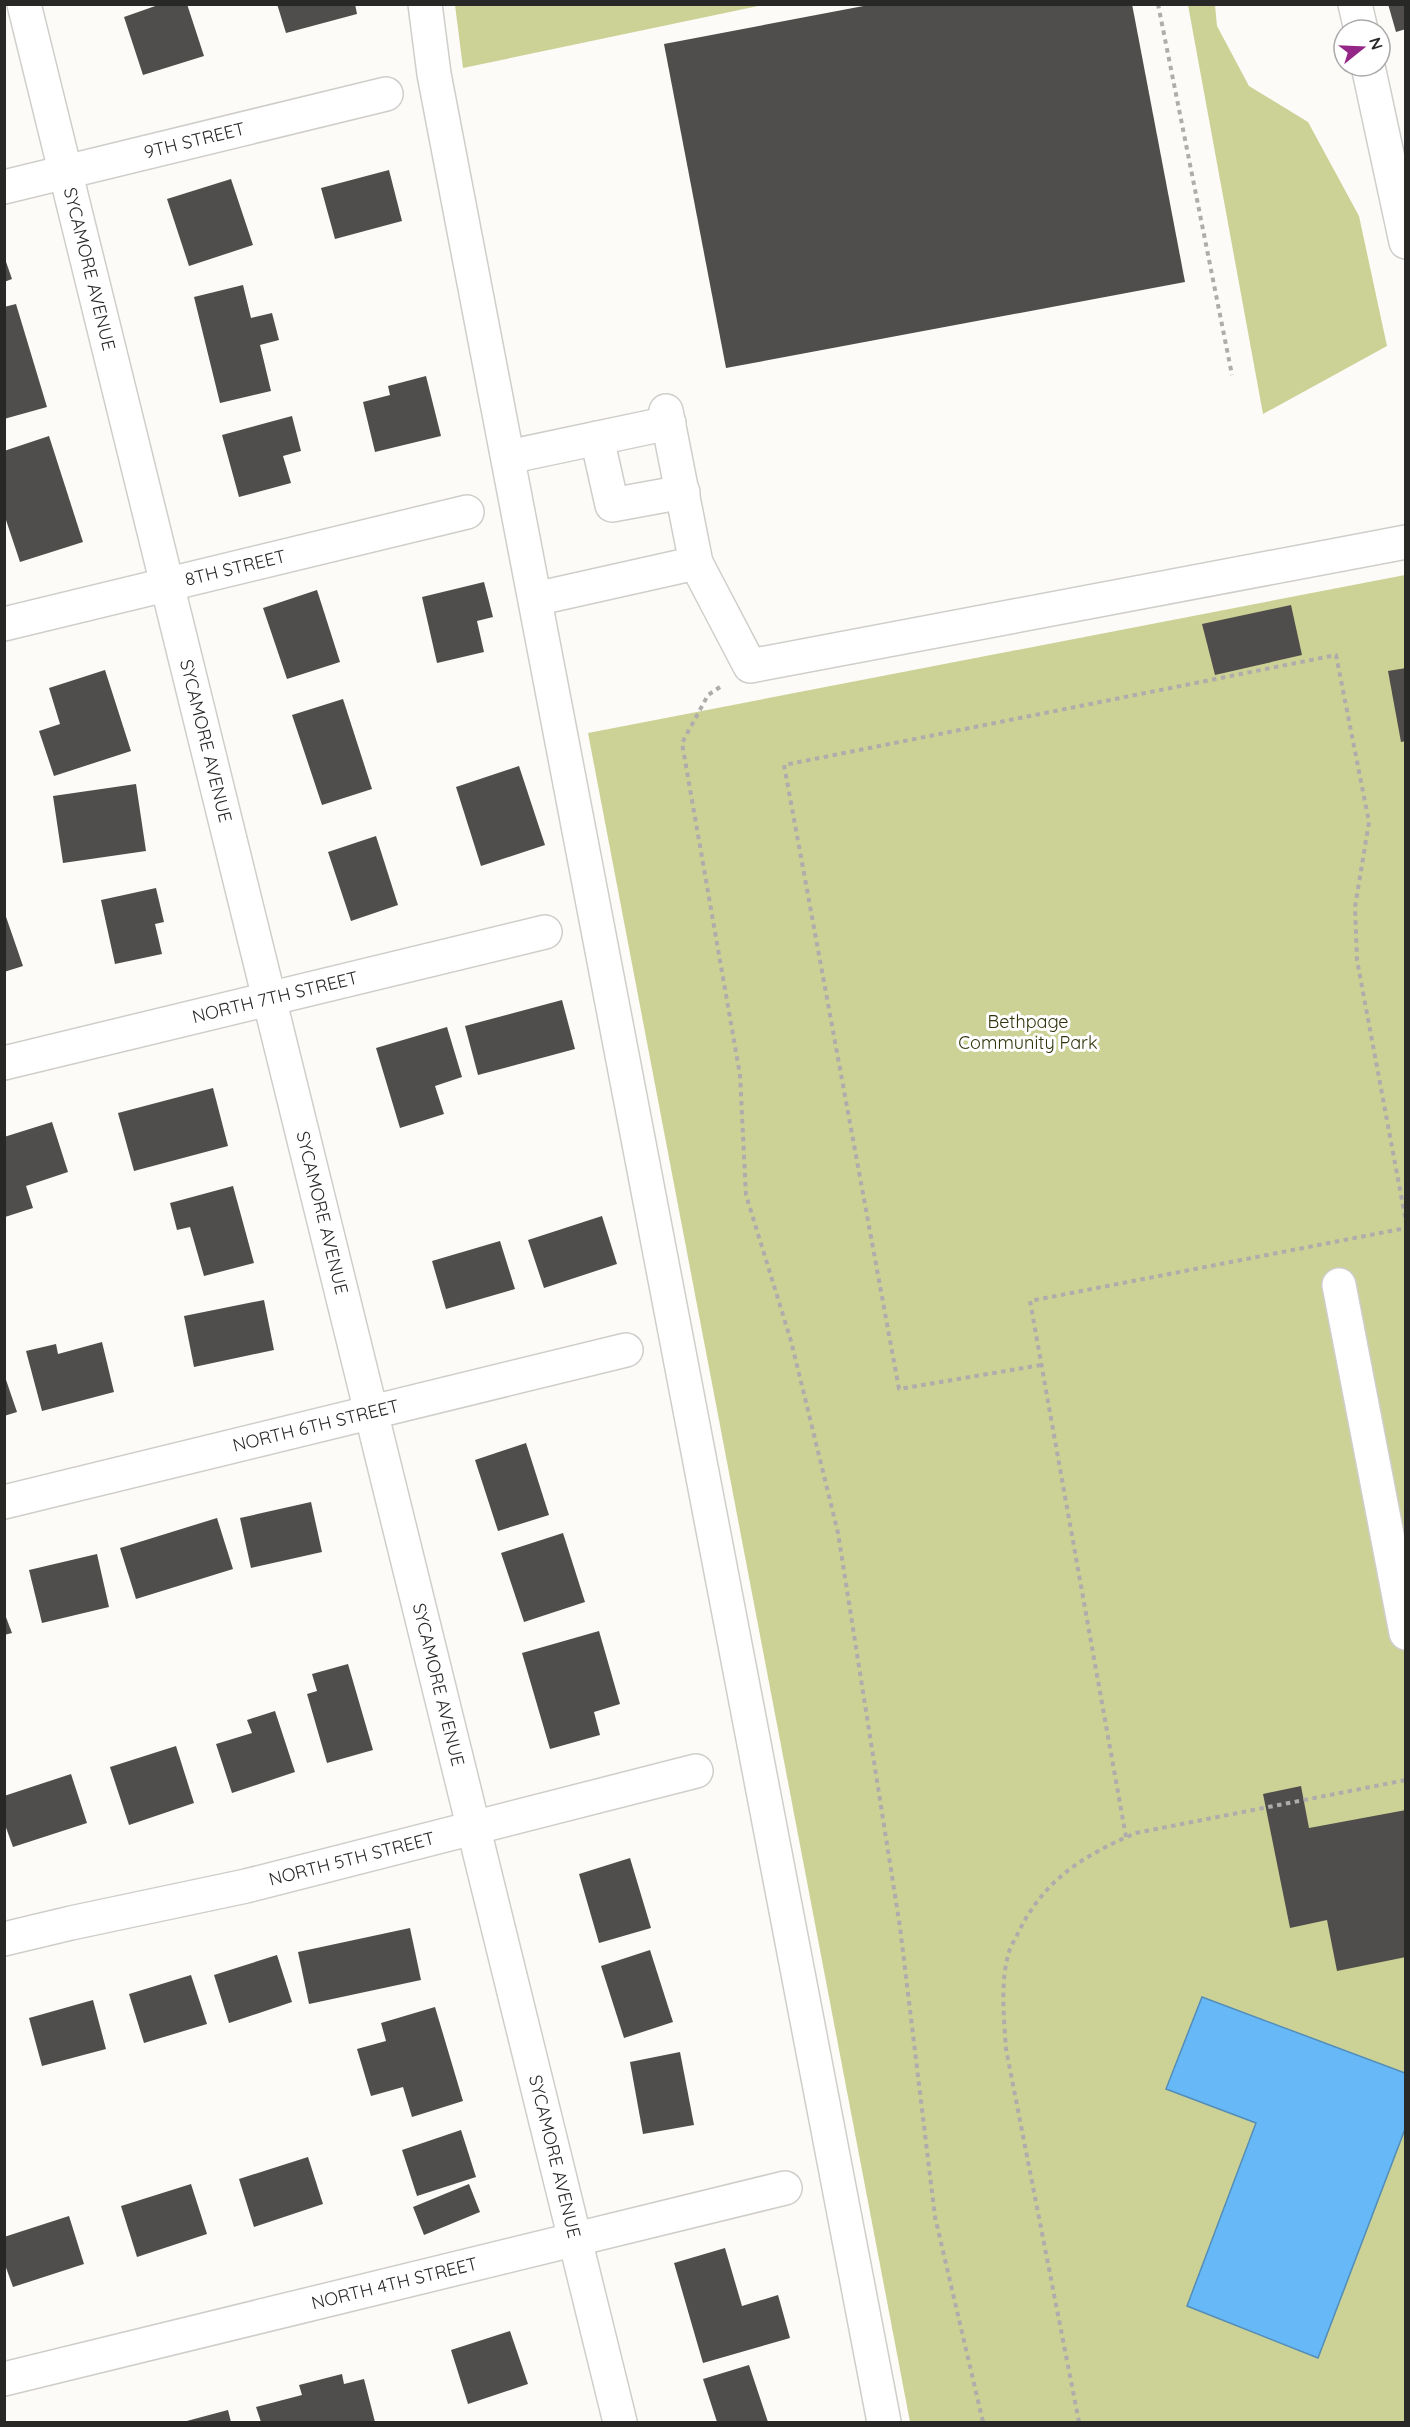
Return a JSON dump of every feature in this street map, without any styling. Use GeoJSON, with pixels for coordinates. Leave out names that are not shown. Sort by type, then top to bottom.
{"type":"FeatureCollection","features":[{"type":"Feature","properties":{"kind":"street","name":"SYCAMORE AVENUE"},"geometry":{"type":"LineString","coordinates":[[24,4],[620,2422]]}},
{"type":"Feature","properties":{"kind":"street"},"geometry":{"type":"LineString","coordinates":[[425,4],[434,74],[884,2422]]}},
{"type":"Feature","properties":{"kind":"street"},"geometry":{"type":"LineString","coordinates":[[1371,78],[1406,242]]}},
{"type":"Feature","properties":{"kind":"street","name":"9TH STREET"},"geometry":{"type":"LineString","coordinates":[[4,187],[386,94]]}},
{"type":"Feature","properties":{"kind":"street"},"geometry":{"type":"LineString","coordinates":[[508,457],[597,438],[667,417],[696,563],[750,666],[1406,542]]}},
{"type":"Feature","properties":{"kind":"street"},"geometry":{"type":"LineString","coordinates":[[597,438],[612,505],[683,492]]}},
{"type":"Feature","properties":{"kind":"street","name":"8TH STREET"},"geometry":{"type":"LineString","coordinates":[[4,624],[467,512]]}},
{"type":"Feature","properties":{"kind":"street"},"geometry":{"type":"LineString","coordinates":[[535,599],[696,563]]}},
{"type":"Feature","properties":{"kind":"street","name":"NORTH 7TH STREET"},"geometry":{"type":"LineString","coordinates":[[4,1063],[545,932]]}},
{"type":"Feature","properties":{"kind":"street"},"geometry":{"type":"LineString","coordinates":[[1339,1285],[1406,1633]]}},
{"type":"Feature","properties":{"kind":"street","name":"NORTH 6TH STREET"},"geometry":{"type":"LineString","coordinates":[[4,1502],[626,1350]]}},
{"type":"Feature","properties":{"kind":"street","name":"NORTH 5TH STREET"},"geometry":{"type":"LineString","coordinates":[[4,1939],[246,1886],[696,1771]]}},
{"type":"Feature","properties":{"kind":"street","name":"NORTH 4TH STREET"},"geometry":{"type":"LineString","coordinates":[[4,2379],[785,2188]]}},
{"type":"Feature","properties":{"kind":"path"},"geometry":{"type":"LineString","coordinates":[[1158,4],[1232,375]]}},
{"type":"Feature","properties":{"kind":"path"},"geometry":{"type":"LineString","coordinates":[[1041,1365],[900,1389],[784,765],[1336,655],[1369,822],[1356,907],[1357,960],[1406,1222]]}},
{"type":"Feature","properties":{"kind":"path"},"geometry":{"type":"LineString","coordinates":[[750,666],[708,695],[682,743],[740,1075],[746,1195],[791,1341],[838,1533],[900,1928],[935,2217],[983,2422]]}},
{"type":"Feature","properties":{"kind":"path"},"geometry":{"type":"LineString","coordinates":[[1126,1837],[1030,1301],[1406,1228]]}},
{"type":"Feature","properties":{"kind":"path"},"geometry":{"type":"LineString","coordinates":[[1079,2422],[1006,2049],[1003,1997],[1008,1953],[1030,1910],[1063,1872],[1103,1847],[1126,1837],[1136,1833],[1406,1780]]}},
{"type":"Feature","properties":{"kind":"green space"},"geometry":{"type":"Polygon","coordinates":[[[455,4],[763,5],[463,68],[455,4]]]}},
{"type":"Feature","properties":{"kind":"green space"},"geometry":{"type":"Polygon","coordinates":[[[1188,5],[1215,5],[1217,26],[1249,86],[1308,122],[1359,216],[1387,346],[1263,414],[1188,5]]]}},
{"type":"Feature","properties":{"kind":"green space","name":"Bethpage Community Park"},"geometry":{"type":"Polygon","coordinates":[[[1405,575],[1405,2422],[910,2422],[588,733],[1405,575]]]}},
{"type":"Feature","properties":{"kind":"water"},"geometry":{"type":"Polygon","coordinates":[[[1202,1997],[1405,2073],[1405,2129],[1318,2358],[1187,2306],[1256,2123],[1166,2089],[1202,1997]]]}},
{"type":"Feature","properties":{"kind":"building"},"geometry":{"type":"Polygon","coordinates":[[[161,4],[187,4],[204,56],[143,75],[124,17],[161,4]]]}},
{"type":"Feature","properties":{"kind":"building"},"geometry":{"type":"Polygon","coordinates":[[[277,4],[355,4],[357,14],[286,33],[277,4]]]}},
{"type":"Feature","properties":{"kind":"building"},"geometry":{"type":"Polygon","coordinates":[[[874,4],[1132,4],[1185,282],[726,368],[664,44],[874,4]]]}},
{"type":"Feature","properties":{"kind":"building"},"geometry":{"type":"Polygon","coordinates":[[[1388,4],[1406,4],[1406,29],[1396,32],[1388,4]]]}},
{"type":"Feature","properties":{"kind":"building"},"geometry":{"type":"Polygon","coordinates":[[[389,170],[402,221],[335,239],[321,188],[389,170]]]}},
{"type":"Feature","properties":{"kind":"building"},"geometry":{"type":"Polygon","coordinates":[[[231,179],[253,245],[189,266],[167,199],[231,179]]]}},
{"type":"Feature","properties":{"kind":"building"},"geometry":{"type":"Polygon","coordinates":[[[4,256],[12,279],[4,282],[4,256]]]}},
{"type":"Feature","properties":{"kind":"building"},"geometry":{"type":"Polygon","coordinates":[[[243,285],[251,318],[272,313],[279,340],[260,345],[271,391],[220,403],[194,297],[243,285]]]}},
{"type":"Feature","properties":{"kind":"building"},"geometry":{"type":"Polygon","coordinates":[[[16,304],[47,407],[4,419],[4,307],[16,304]]]}},
{"type":"Feature","properties":{"kind":"building"},"geometry":{"type":"Polygon","coordinates":[[[426,376],[441,436],[375,452],[363,402],[390,395],[388,386],[426,376]]]}},
{"type":"Feature","properties":{"kind":"building"},"geometry":{"type":"Polygon","coordinates":[[[292,416],[301,451],[283,456],[291,483],[239,497],[222,435],[292,416]]]}},
{"type":"Feature","properties":{"kind":"building"},"geometry":{"type":"Polygon","coordinates":[[[49,436],[83,542],[20,562],[4,514],[4,451],[49,436]]]}},
{"type":"Feature","properties":{"kind":"building"},"geometry":{"type":"Polygon","coordinates":[[[484,582],[493,617],[477,621],[484,652],[437,663],[422,597],[484,582]]]}},
{"type":"Feature","properties":{"kind":"building"},"geometry":{"type":"Polygon","coordinates":[[[317,590],[340,662],[287,679],[263,608],[317,590]]]}},
{"type":"Feature","properties":{"kind":"building"},"geometry":{"type":"Polygon","coordinates":[[[1291,605],[1302,655],[1215,675],[1202,624],[1291,605]]]}},
{"type":"Feature","properties":{"kind":"building"},"geometry":{"type":"Polygon","coordinates":[[[1406,668],[1406,741],[1401,742],[1388,671],[1406,668]]]}},
{"type":"Feature","properties":{"kind":"building"},"geometry":{"type":"Polygon","coordinates":[[[105,670],[131,751],[54,776],[39,731],[60,724],[49,688],[105,670]]]}},
{"type":"Feature","properties":{"kind":"building"},"geometry":{"type":"Polygon","coordinates":[[[343,699],[372,789],[322,805],[292,715],[343,699]]]}},
{"type":"Feature","properties":{"kind":"building"},"geometry":{"type":"Polygon","coordinates":[[[519,766],[545,845],[481,866],[456,787],[519,766]]]}},
{"type":"Feature","properties":{"kind":"building"},"geometry":{"type":"Polygon","coordinates":[[[136,784],[146,851],[63,863],[53,796],[136,784]]]}},
{"type":"Feature","properties":{"kind":"building"},"geometry":{"type":"Polygon","coordinates":[[[376,836],[398,905],[351,921],[328,852],[376,836]]]}},
{"type":"Feature","properties":{"kind":"building"},"geometry":{"type":"Polygon","coordinates":[[[156,888],[164,922],[155,924],[162,954],[115,964],[101,900],[156,888]]]}},
{"type":"Feature","properties":{"kind":"building"},"geometry":{"type":"Polygon","coordinates":[[[4,911],[23,966],[4,972],[4,911]]]}},
{"type":"Feature","properties":{"kind":"building"},"geometry":{"type":"Polygon","coordinates":[[[562,1000],[575,1049],[478,1075],[465,1026],[562,1000]]]}},
{"type":"Feature","properties":{"kind":"building"},"geometry":{"type":"Polygon","coordinates":[[[447,1027],[462,1077],[435,1086],[444,1114],[400,1128],[376,1048],[447,1027]]]}},
{"type":"Feature","properties":{"kind":"building"},"geometry":{"type":"Polygon","coordinates":[[[213,1088],[228,1146],[134,1171],[118,1113],[213,1088]]]}},
{"type":"Feature","properties":{"kind":"building"},"geometry":{"type":"Polygon","coordinates":[[[52,1122],[68,1172],[26,1186],[33,1208],[5,1217],[4,1137],[52,1122]]]}},
{"type":"Feature","properties":{"kind":"building"},"geometry":{"type":"Polygon","coordinates":[[[233,1186],[254,1263],[204,1276],[190,1227],[177,1230],[170,1203],[233,1186]]]}},
{"type":"Feature","properties":{"kind":"building"},"geometry":{"type":"Polygon","coordinates":[[[602,1216],[617,1264],[544,1288],[528,1240],[602,1216]]]}},
{"type":"Feature","properties":{"kind":"building"},"geometry":{"type":"Polygon","coordinates":[[[500,1241],[515,1289],[446,1309],[432,1261],[500,1241]]]}},
{"type":"Feature","properties":{"kind":"building"},"geometry":{"type":"Polygon","coordinates":[[[264,1300],[274,1350],[194,1367],[184,1316],[264,1300]]]}},
{"type":"Feature","properties":{"kind":"building"},"geometry":{"type":"Polygon","coordinates":[[[102,1342],[114,1392],[42,1411],[26,1351],[56,1344],[58,1354],[102,1342]]]}},
{"type":"Feature","properties":{"kind":"building"},"geometry":{"type":"Polygon","coordinates":[[[4,1374],[17,1412],[4,1416],[4,1374]]]}},
{"type":"Feature","properties":{"kind":"building"},"geometry":{"type":"Polygon","coordinates":[[[526,1443],[549,1515],[498,1531],[475,1460],[526,1443]]]}},
{"type":"Feature","properties":{"kind":"building"},"geometry":{"type":"Polygon","coordinates":[[[311,1502],[322,1552],[251,1568],[240,1518],[311,1502]]]}},
{"type":"Feature","properties":{"kind":"building"},"geometry":{"type":"Polygon","coordinates":[[[217,1518],[233,1569],[136,1599],[120,1548],[217,1518]]]}},
{"type":"Feature","properties":{"kind":"building"},"geometry":{"type":"Polygon","coordinates":[[[563,1533],[585,1602],[524,1622],[501,1553],[563,1533]]]}},
{"type":"Feature","properties":{"kind":"building"},"geometry":{"type":"Polygon","coordinates":[[[97,1554],[109,1607],[42,1623],[29,1570],[97,1554]]]}},
{"type":"Feature","properties":{"kind":"building"},"geometry":{"type":"Polygon","coordinates":[[[4,1612],[12,1633],[4,1635],[4,1612]]]}},
{"type":"Feature","properties":{"kind":"building"},"geometry":{"type":"Polygon","coordinates":[[[599,1631],[620,1704],[594,1712],[600,1735],[550,1749],[522,1653],[599,1631]]]}},
{"type":"Feature","properties":{"kind":"building"},"geometry":{"type":"Polygon","coordinates":[[[348,1664],[373,1750],[327,1763],[307,1694],[317,1691],[312,1674],[348,1664]]]}},
{"type":"Feature","properties":{"kind":"building"},"geometry":{"type":"Polygon","coordinates":[[[275,1711],[295,1772],[232,1793],[216,1744],[252,1733],[247,1720],[275,1711]]]}},
{"type":"Feature","properties":{"kind":"building"},"geometry":{"type":"Polygon","coordinates":[[[176,1746],[194,1803],[129,1825],[110,1767],[176,1746]]]}},
{"type":"Feature","properties":{"kind":"building"},"geometry":{"type":"Polygon","coordinates":[[[71,1774],[87,1823],[13,1847],[4,1822],[4,1796],[71,1774]]]}},
{"type":"Feature","properties":{"kind":"building"},"geometry":{"type":"Polygon","coordinates":[[[1301,1786],[1309,1828],[1406,1810],[1406,1957],[1337,1971],[1327,1920],[1290,1928],[1263,1794],[1301,1786]]]}},
{"type":"Feature","properties":{"kind":"building"},"geometry":{"type":"Polygon","coordinates":[[[630,1858],[651,1928],[599,1943],[579,1874],[630,1858]]]}},
{"type":"Feature","properties":{"kind":"building"},"geometry":{"type":"Polygon","coordinates":[[[410,1928],[421,1980],[309,2004],[298,1952],[410,1928]]]}},
{"type":"Feature","properties":{"kind":"building"},"geometry":{"type":"Polygon","coordinates":[[[650,1950],[673,2022],[624,2038],[601,1966],[650,1950]]]}},
{"type":"Feature","properties":{"kind":"building"},"geometry":{"type":"Polygon","coordinates":[[[277,1955],[292,2002],[229,2023],[214,1975],[277,1955]]]}},
{"type":"Feature","properties":{"kind":"building"},"geometry":{"type":"Polygon","coordinates":[[[191,1975],[207,2024],[144,2043],[129,1994],[191,1975]]]}},
{"type":"Feature","properties":{"kind":"building"},"geometry":{"type":"Polygon","coordinates":[[[93,2000],[106,2049],[42,2066],[29,2018],[93,2000]]]}},
{"type":"Feature","properties":{"kind":"building"},"geometry":{"type":"Polygon","coordinates":[[[435,2007],[463,2101],[412,2117],[403,2087],[371,2096],[357,2049],[386,2041],[381,2023],[435,2007]]]}},
{"type":"Feature","properties":{"kind":"building"},"geometry":{"type":"Polygon","coordinates":[[[680,2052],[694,2125],[643,2134],[630,2062],[680,2052]]]}},
{"type":"Feature","properties":{"kind":"building"},"geometry":{"type":"Polygon","coordinates":[[[461,2130],[476,2177],[417,2196],[402,2150],[461,2130]]]}},
{"type":"Feature","properties":{"kind":"building"},"geometry":{"type":"Polygon","coordinates":[[[308,2157],[323,2204],[254,2227],[239,2179],[308,2157]]]}},
{"type":"Feature","properties":{"kind":"building"},"geometry":{"type":"Polygon","coordinates":[[[191,2184],[207,2234],[137,2257],[121,2206],[191,2184]]]}},
{"type":"Feature","properties":{"kind":"building"},"geometry":{"type":"Polygon","coordinates":[[[469,2184],[480,2212],[424,2235],[413,2207],[469,2184]]]}},
{"type":"Feature","properties":{"kind":"building"},"geometry":{"type":"Polygon","coordinates":[[[69,2216],[84,2264],[13,2287],[4,2262],[4,2237],[69,2216]]]}},
{"type":"Feature","properties":{"kind":"building"},"geometry":{"type":"Polygon","coordinates":[[[725,2248],[742,2306],[778,2295],[790,2338],[703,2363],[674,2263],[725,2248]]]}},
{"type":"Feature","properties":{"kind":"building"},"geometry":{"type":"Polygon","coordinates":[[[510,2331],[528,2384],[468,2404],[451,2350],[510,2331]]]}},
{"type":"Feature","properties":{"kind":"building"},"geometry":{"type":"Polygon","coordinates":[[[749,2365],[768,2422],[717,2422],[703,2379],[749,2365]]]}},
{"type":"Feature","properties":{"kind":"building"},"geometry":{"type":"Polygon","coordinates":[[[342,2374],[344,2384],[364,2379],[375,2422],[261,2422],[256,2407],[302,2395],[299,2385],[342,2374]]]}},
{"type":"Feature","properties":{"kind":"building"},"geometry":{"type":"Polygon","coordinates":[[[228,2410],[231,2422],[183,2422],[228,2410]]]}}]}
